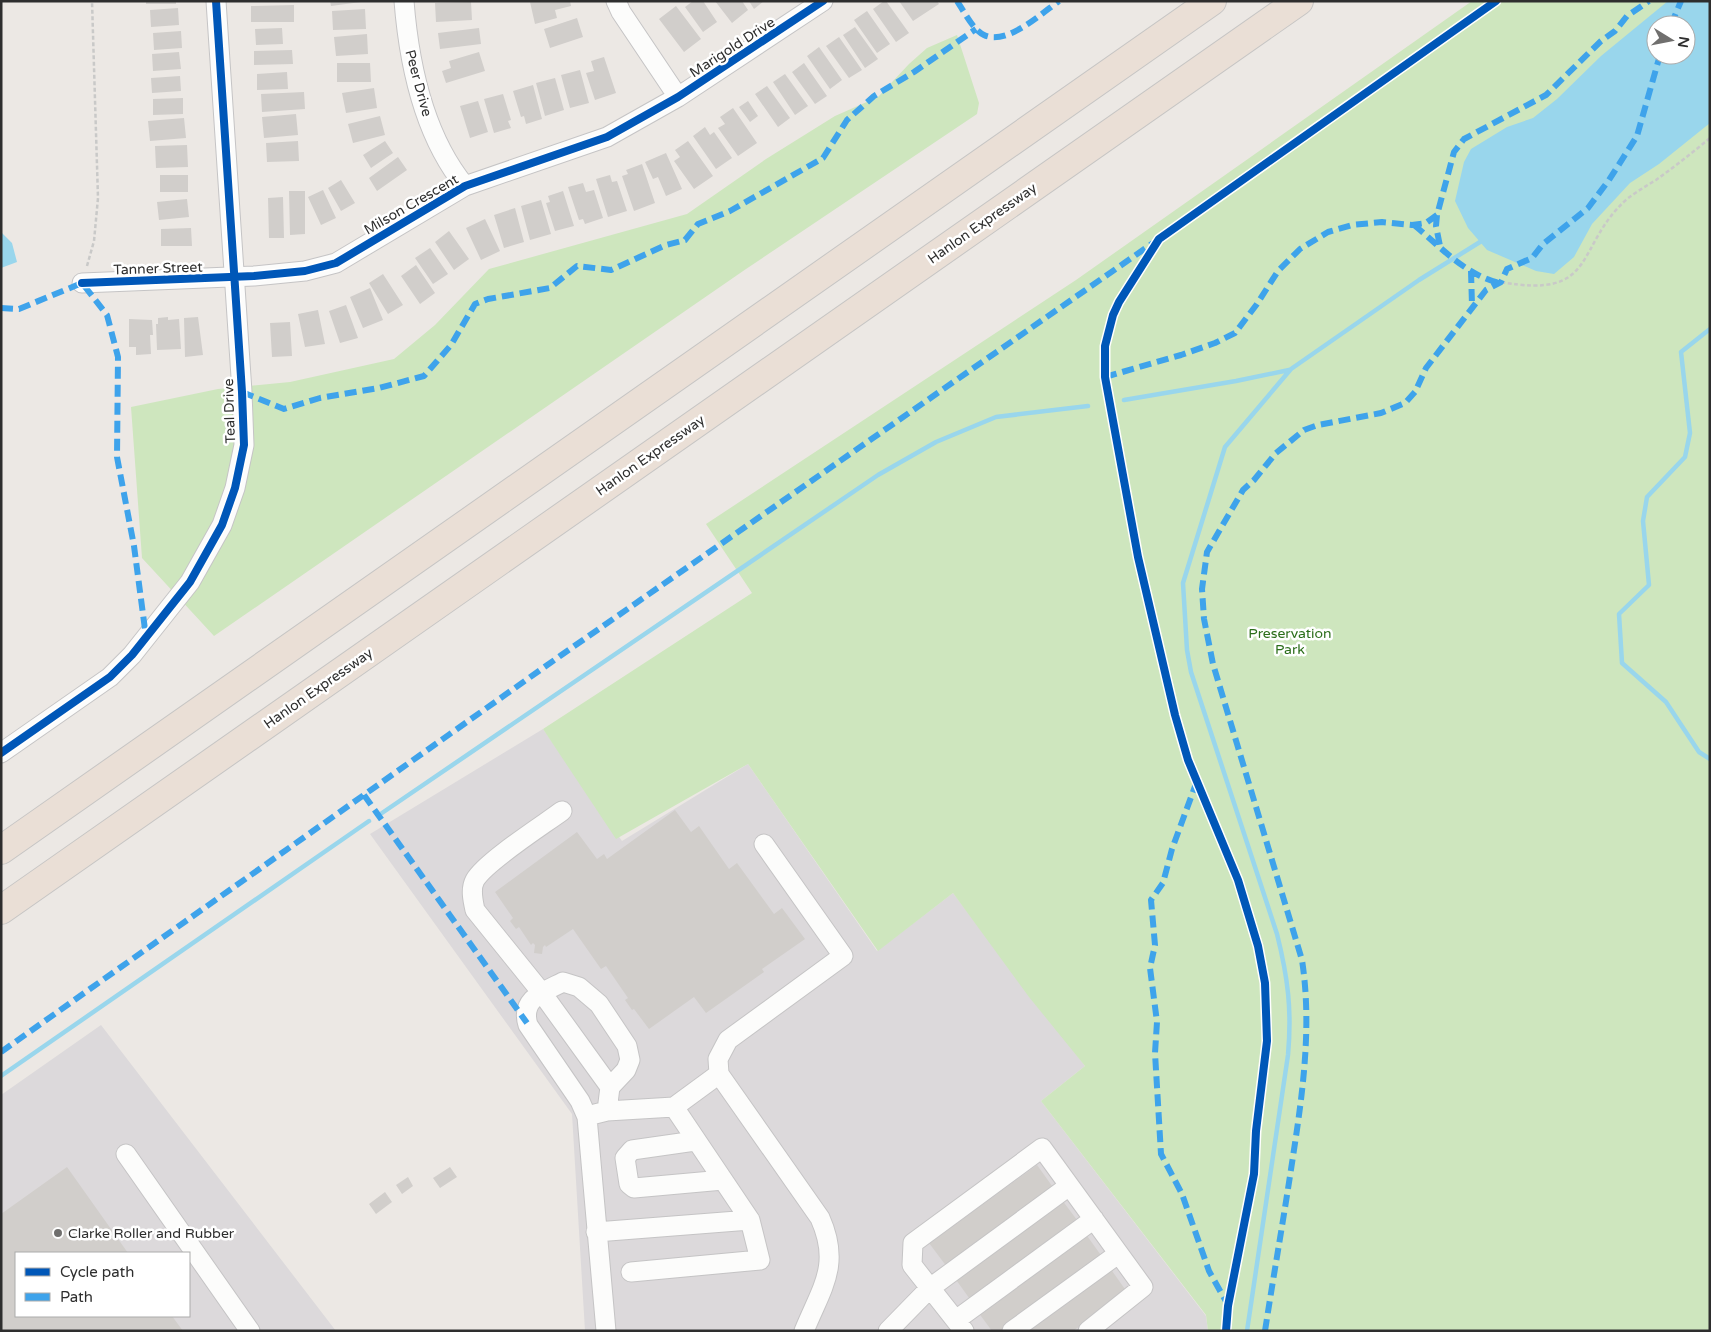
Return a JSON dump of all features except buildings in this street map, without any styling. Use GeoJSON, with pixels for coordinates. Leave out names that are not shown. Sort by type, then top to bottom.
{"type":"FeatureCollection","features":[{"type":"Feature","properties":{"kind":"highway"},"geometry":{"type":"LineString","coordinates":[[1,850],[1212,1]]}},
{"type":"Feature","properties":{"kind":"highway","name":"Hanlon Expressway"},"geometry":{"type":"LineString","coordinates":[[1,910],[1299,1]]}},
{"type":"Feature","properties":{"kind":"street","name":"Teal Drive"},"geometry":{"type":"LineString","coordinates":[[1,753],[110,677],[132,655],[190,582],[222,525],[235,488],[244,446],[235,277],[216,1]]}},
{"type":"Feature","properties":{"kind":"street","name":"Peer Drive"},"geometry":{"type":"LineString","coordinates":[[404,1],[407,37],[423,108],[454,172],[465,186]]}},
{"type":"Feature","properties":{"kind":"street"},"geometry":{"type":"LineString","coordinates":[[616,1],[621,12],[678,97]]}},
{"type":"Feature","properties":{"kind":"street","name":"Marigold Drive"},"geometry":{"type":"LineString","coordinates":[[678,97],[823,1]]}},
{"type":"Feature","properties":{"kind":"street","name":"Milson Crescent"},"geometry":{"type":"LineString","coordinates":[[235,277],[305,270],[336,263],[465,186],[606,138],[678,97]]}},
{"type":"Feature","properties":{"kind":"street","name":"Tanner Street"},"geometry":{"type":"LineString","coordinates":[[82,283],[235,277]]}},
{"type":"Feature","properties":{"kind":"street"},"geometry":{"type":"LineString","coordinates":[[562,811],[490,864],[475,880],[472,896],[475,910],[542,993],[610,1087]]}},
{"type":"Feature","properties":{"kind":"street"},"geometry":{"type":"LineString","coordinates":[[764,844],[843,956],[728,1040],[718,1059],[719,1074],[820,1218],[827,1235],[830,1261],[826,1277],[804,1331]]}},
{"type":"Feature","properties":{"kind":"street"},"geometry":{"type":"LineString","coordinates":[[606,1331],[587,1117],[580,1101],[528,1025],[524,1014],[526,1008],[542,993],[563,982],[579,986],[599,1004],[627,1046],[630,1060],[626,1070],[610,1087],[607,1111]]}},
{"type":"Feature","properties":{"kind":"street"},"geometry":{"type":"LineString","coordinates":[[587,1117],[607,1111],[674,1107],[719,1074]]}},
{"type":"Feature","properties":{"kind":"street"},"geometry":{"type":"LineString","coordinates":[[632,1272],[760,1260],[750,1220],[695,1141],[674,1107]]}},
{"type":"Feature","properties":{"kind":"street"},"geometry":{"type":"LineString","coordinates":[[695,1141],[632,1150],[626,1158],[629,1184],[634,1188],[723,1180]]}},
{"type":"Feature","properties":{"kind":"street"},"geometry":{"type":"LineString","coordinates":[[1088,1331],[1143,1288],[1094,1219],[1042,1148],[913,1244],[912,1265],[960,1325],[1094,1219]]}},
{"type":"Feature","properties":{"kind":"street"},"geometry":{"type":"LineString","coordinates":[[126,1154],[250,1331]]}},
{"type":"Feature","properties":{"kind":"street"},"geometry":{"type":"LineString","coordinates":[[888,1331],[930,1288],[1070,1186]]}},
{"type":"Feature","properties":{"kind":"street"},"geometry":{"type":"LineString","coordinates":[[596,1232],[750,1220]]}},
{"type":"Feature","properties":{"kind":"street"},"geometry":{"type":"LineString","coordinates":[[1012,1331],[1118,1254]]}},
{"type":"Feature","properties":{"kind":"path"},"geometry":{"type":"LineString","coordinates":[[82,283],[94,241],[98,198],[92,1]]}},
{"type":"Feature","properties":{"kind":"path"},"geometry":{"type":"LineString","coordinates":[[1502,282],[1527,286],[1546,285],[1565,279],[1577,271],[1607,222],[1627,199],[1688,157],[1710,138]]}},
{"type":"Feature","properties":{"kind":"shaded area"},"geometry":{"type":"Polygon","coordinates":[[[543,729],[622,841],[748,764],[877,951],[953,893],[1085,1066],[1041,1101],[1206,1316],[1208,1331],[585,1331],[572,1114],[370,834],[543,729]]]}},
{"type":"Feature","properties":{"kind":"shaded area"},"geometry":{"type":"Polygon","coordinates":[[[101,1025],[336,1331],[1,1331],[1,1095],[101,1025]]]}},
{"type":"Feature","properties":{"kind":"green space","name":"Preservation Park"},"geometry":{"type":"Polygon","coordinates":[[[1472,1],[1710,1],[1710,1331],[1208,1331],[1206,1315],[1041,1101],[1085,1066],[1029,997],[953,893],[878,951],[748,764],[616,839],[543,729],[752,593],[706,524],[1076,280],[1472,1]]]}},
{"type":"Feature","properties":{"kind":"green space"},"geometry":{"type":"Polygon","coordinates":[[[957,35],[979,103],[977,114],[746,269],[214,636],[142,558],[131,407],[218,389],[290,382],[394,359],[435,325],[489,269],[687,214],[766,159],[835,116],[878,97],[927,48],[957,35]]]}},
{"type":"Feature","properties":{"kind":"water"},"geometry":{"type":"Polygon","coordinates":[[[1668,1],[1710,1],[1710,123],[1659,164],[1630,183],[1592,224],[1574,257],[1554,274],[1536,271],[1487,250],[1468,228],[1455,201],[1464,162],[1471,149],[1507,127],[1533,118],[1557,99],[1601,56],[1646,19],[1646,65],[1696,65],[1696,15],[1651,15],[1668,1]]]}},
{"type":"Feature","properties":{"kind":"water"},"geometry":{"type":"Polygon","coordinates":[[[1,232],[12,243],[17,262],[1,268],[1,232]]]}},
{"type":"Feature","properties":{"kind":"waterway"},"geometry":{"type":"LineString","coordinates":[[1247,1331],[1288,1055],[1290,1023],[1288,994],[1277,934],[1191,672],[1187,650],[1183,583],[1225,447],[1291,369],[1419,280],[1480,242]]}},
{"type":"Feature","properties":{"kind":"waterway"},"geometry":{"type":"LineString","coordinates":[[1710,329],[1681,352],[1690,433],[1685,457],[1647,497],[1643,521],[1649,585],[1619,614],[1622,663],[1666,702],[1699,752],[1710,759]]}},
{"type":"Feature","properties":{"kind":"waterway"},"geometry":{"type":"LineString","coordinates":[[1124,400],[1289,370]]}},
{"type":"Feature","properties":{"kind":"waterway"},"geometry":{"type":"LineString","coordinates":[[382,813],[878,475],[936,442],[996,417],[1088,406]]}},
{"type":"Feature","properties":{"kind":"waterway"},"geometry":{"type":"LineString","coordinates":[[1,1076],[369,821]]}},
{"type":"Feature","properties":{"kind":"marked path"},"geometry":{"type":"LineString","coordinates":[[957,1],[976,29],[984,35],[993,37],[1013,33],[1059,1]]}},
{"type":"Feature","properties":{"kind":"marked path"},"geometry":{"type":"LineString","coordinates":[[1105,377],[1181,355],[1215,343],[1235,333],[1257,304],[1278,271],[1300,249],[1328,232],[1352,225],[1382,222],[1412,225],[1426,223],[1437,215],[1454,152],[1464,139],[1546,95],[1601,41],[1615,31],[1627,16],[1649,1]]}},
{"type":"Feature","properties":{"kind":"marked path"},"geometry":{"type":"LineString","coordinates":[[1675,15],[1681,1]]}},
{"type":"Feature","properties":{"kind":"marked path"},"geometry":{"type":"LineString","coordinates":[[242,392],[284,409],[320,398],[379,388],[424,376],[451,345],[475,304],[488,299],[550,288],[577,266],[611,270],[666,245],[685,240],[698,224],[730,211],[823,158],[847,120],[874,96],[914,72],[976,29]]}},
{"type":"Feature","properties":{"kind":"marked path"},"geometry":{"type":"LineString","coordinates":[[1265,1331],[1302,1095],[1306,1041],[1305,987],[1302,960],[1213,664],[1204,619],[1202,589],[1207,552],[1243,490],[1254,480],[1276,453],[1304,430],[1318,425],[1381,413],[1405,403],[1415,392],[1426,368],[1486,290],[1501,282],[1507,269],[1532,258],[1543,244],[1588,208],[1609,180],[1637,136],[1657,65]]}},
{"type":"Feature","properties":{"kind":"marked path"},"geometry":{"type":"LineString","coordinates":[[1437,215],[1436,226],[1440,246]]}},
{"type":"Feature","properties":{"kind":"marked path"},"geometry":{"type":"LineString","coordinates":[[1414,225],[1464,266],[1486,279],[1499,283]]}},
{"type":"Feature","properties":{"kind":"marked path"},"geometry":{"type":"LineString","coordinates":[[1,1052],[560,656],[1153,243]]}},
{"type":"Feature","properties":{"kind":"marked path"},"geometry":{"type":"LineString","coordinates":[[1471,271],[1472,305]]}},
{"type":"Feature","properties":{"kind":"marked path"},"geometry":{"type":"LineString","coordinates":[[1,308],[19,309],[82,283],[107,315],[118,357],[117,457],[134,546],[146,637]]}},
{"type":"Feature","properties":{"kind":"marked path"},"geometry":{"type":"LineString","coordinates":[[1197,781],[1172,849],[1163,883],[1151,900],[1155,945],[1150,968],[1157,1022],[1155,1053],[1161,1154],[1182,1194],[1209,1271],[1228,1305]]}},
{"type":"Feature","properties":{"kind":"marked path"},"geometry":{"type":"LineString","coordinates":[[364,795],[527,1023]]}},
{"type":"Feature","properties":{"kind":"cycle path"},"geometry":{"type":"LineString","coordinates":[[1,753],[110,677],[132,655],[190,582],[222,525],[235,488],[244,445],[242,392],[216,1]]}},
{"type":"Feature","properties":{"kind":"cycle path"},"geometry":{"type":"LineString","coordinates":[[82,283],[254,276],[305,271],[336,263],[465,186],[607,137],[678,97],[823,1]]}},
{"type":"Feature","properties":{"kind":"cycle path"},"geometry":{"type":"LineString","coordinates":[[1226,1331],[1228,1306],[1254,1174],[1256,1131],[1267,1041],[1265,983],[1258,946],[1238,880],[1188,760],[1175,715],[1138,557],[1105,377],[1105,346],[1113,315],[1119,302],[1159,239],[1496,1]]}},
{"type":"Feature","properties":{"kind":"place","name":"Clarke Roller and Rubber"},"geometry":{"type":"Point","coordinates":[58,1233]}}]}
